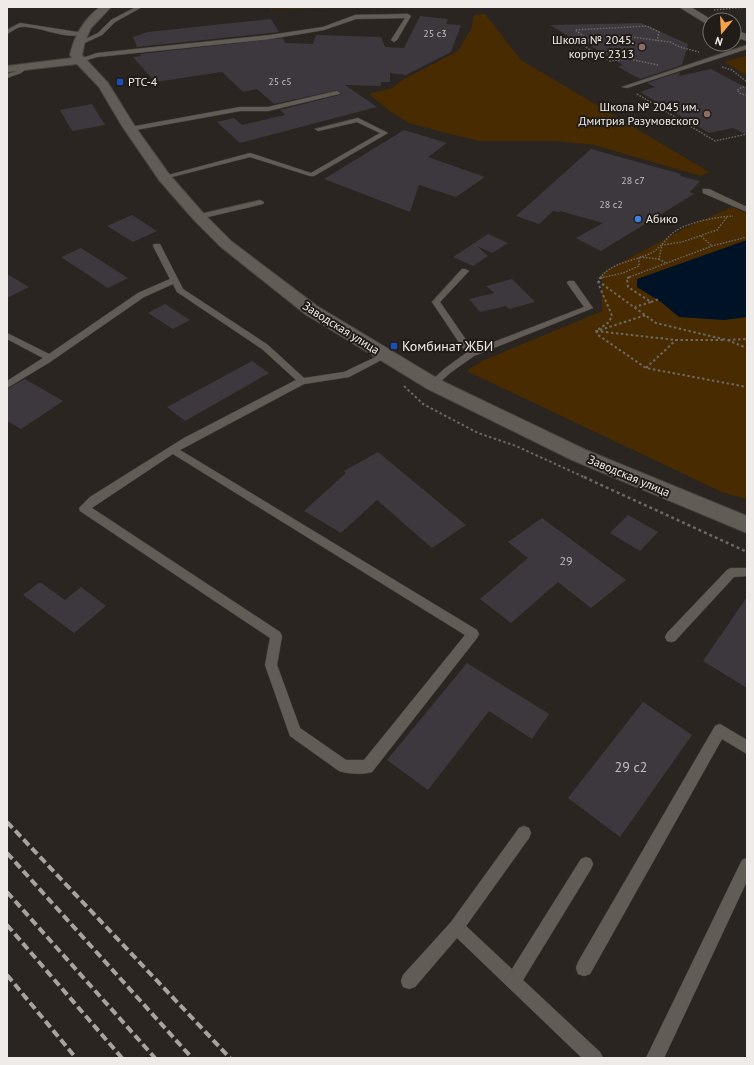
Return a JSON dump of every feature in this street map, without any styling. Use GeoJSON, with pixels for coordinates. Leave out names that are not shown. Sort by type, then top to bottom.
{"type":"FeatureCollection","features":[{"type":"Feature","properties":{"kind":"street"},"geometry":{"type":"LineString","coordinates":[[7,69],[27,66],[79,52],[81,33],[99,12],[106,7]]}},
{"type":"Feature","properties":{"kind":"street"},"geometry":{"type":"LineString","coordinates":[[684,7],[702,18]]}},
{"type":"Feature","properties":{"kind":"street","name":"Заводская улица"},"geometry":{"type":"LineString","coordinates":[[79,52],[104,85],[130,129],[164,177],[199,217],[226,244],[311,310],[433,384],[579,455],[746,524]]}},
{"type":"Feature","properties":{"kind":"lane"},"geometry":{"type":"LineString","coordinates":[[79,52],[113,21],[140,7]]}},
{"type":"Feature","properties":{"kind":"lane"},"geometry":{"type":"LineString","coordinates":[[79,52],[97,55],[270,37],[324,28],[355,17],[408,16],[394,40]]}},
{"type":"Feature","properties":{"kind":"lane"},"geometry":{"type":"LineString","coordinates":[[7,32],[20,25],[69,33],[81,33]]}},
{"type":"Feature","properties":{"kind":"lane"},"geometry":{"type":"LineString","coordinates":[[625,87],[747,47]]}},
{"type":"Feature","properties":{"kind":"lane"},"geometry":{"type":"LineString","coordinates":[[7,76],[19,72],[27,66]]}},
{"type":"Feature","properties":{"kind":"lane"},"geometry":{"type":"LineString","coordinates":[[130,129],[240,109],[268,109],[337,93]]}},
{"type":"Feature","properties":{"kind":"lane"},"geometry":{"type":"LineString","coordinates":[[164,177],[250,155],[312,175],[385,133],[358,120],[318,130]]}},
{"type":"Feature","properties":{"kind":"lane"},"geometry":{"type":"LineString","coordinates":[[706,191],[747,210]]}},
{"type":"Feature","properties":{"kind":"lane"},"geometry":{"type":"LineString","coordinates":[[199,217],[260,202]]}},
{"type":"Feature","properties":{"kind":"lane"},"geometry":{"type":"LineString","coordinates":[[157,246],[180,290],[266,347],[302,381]]}},
{"type":"Feature","properties":{"kind":"lane"},"geometry":{"type":"LineString","coordinates":[[465,271],[436,302],[471,354]]}},
{"type":"Feature","properties":{"kind":"lane"},"geometry":{"type":"LineString","coordinates":[[7,385],[50,358],[141,294],[175,280]]}},
{"type":"Feature","properties":{"kind":"lane"},"geometry":{"type":"LineString","coordinates":[[433,384],[447,371],[471,354],[589,308],[571,283]]}},
{"type":"Feature","properties":{"kind":"lane"},"geometry":{"type":"LineString","coordinates":[[7,336],[50,358]]}},
{"type":"Feature","properties":{"kind":"lane"},"geometry":{"type":"LineString","coordinates":[[174,450],[473,634],[367,767],[344,766],[294,732],[271,665],[276,636],[84,508],[188,440],[302,381],[346,374],[385,356]]}},
{"type":"Feature","properties":{"kind":"lane"},"geometry":{"type":"LineString","coordinates":[[671,637],[731,573],[747,572]]}},
{"type":"Feature","properties":{"kind":"lane"},"geometry":{"type":"LineString","coordinates":[[584,968],[720,730],[747,748]]}},
{"type":"Feature","properties":{"kind":"lane"},"geometry":{"type":"LineString","coordinates":[[409,981],[456,927],[524,833]]}},
{"type":"Feature","properties":{"kind":"lane"},"geometry":{"type":"LineString","coordinates":[[514,981],[586,864]]}},
{"type":"Feature","properties":{"kind":"lane"},"geometry":{"type":"LineString","coordinates":[[655,1058],[747,865]]}},
{"type":"Feature","properties":{"kind":"lane"},"geometry":{"type":"LineString","coordinates":[[456,927],[594,1058]]}},
{"type":"Feature","properties":{"kind":"path"},"geometry":{"type":"LineString","coordinates":[[713,10],[747,7]]}},
{"type":"Feature","properties":{"kind":"path"},"geometry":{"type":"LineString","coordinates":[[589,40],[575,30],[647,26],[659,32],[657,41]]}},
{"type":"Feature","properties":{"kind":"path"},"geometry":{"type":"LineString","coordinates":[[672,71],[653,63],[629,59],[610,61],[587,48],[584,44],[589,40],[624,36],[670,42],[680,47],[694,50],[711,59]]}},
{"type":"Feature","properties":{"kind":"path"},"geometry":{"type":"LineString","coordinates":[[716,66],[732,70],[747,82]]}},
{"type":"Feature","properties":{"kind":"path"},"geometry":{"type":"LineString","coordinates":[[747,87],[742,87],[737,90],[741,94],[747,95]]}},
{"type":"Feature","properties":{"kind":"path"},"geometry":{"type":"LineString","coordinates":[[642,90],[635,92],[715,141],[747,134]]}},
{"type":"Feature","properties":{"kind":"path"},"geometry":{"type":"LineString","coordinates":[[662,245],[701,236],[717,230],[727,216]]}},
{"type":"Feature","properties":{"kind":"path"},"geometry":{"type":"LineString","coordinates":[[596,331],[609,322],[612,316],[608,303],[600,290],[599,280],[608,268],[622,261],[652,252],[662,245],[676,230],[727,216],[734,216]]}},
{"type":"Feature","properties":{"kind":"path"},"geometry":{"type":"LineString","coordinates":[[701,236],[712,246]]}},
{"type":"Feature","properties":{"kind":"path"},"geometry":{"type":"LineString","coordinates":[[651,302],[628,287],[628,278],[712,246],[747,237]]}},
{"type":"Feature","properties":{"kind":"path"},"geometry":{"type":"LineString","coordinates":[[659,258],[662,245]]}},
{"type":"Feature","properties":{"kind":"path"},"geometry":{"type":"LineString","coordinates":[[639,257],[659,258],[666,264]]}},
{"type":"Feature","properties":{"kind":"path"},"geometry":{"type":"LineString","coordinates":[[599,280],[623,273],[639,266],[639,257]]}},
{"type":"Feature","properties":{"kind":"path"},"geometry":{"type":"LineString","coordinates":[[599,280],[656,323],[727,340],[746,347]]}},
{"type":"Feature","properties":{"kind":"path"},"geometry":{"type":"LineString","coordinates":[[635,307],[659,299]]}},
{"type":"Feature","properties":{"kind":"path"},"geometry":{"type":"LineString","coordinates":[[596,331],[646,315]]}},
{"type":"Feature","properties":{"kind":"path"},"geometry":{"type":"LineString","coordinates":[[596,331],[676,340],[747,339]]}},
{"type":"Feature","properties":{"kind":"path"},"geometry":{"type":"LineString","coordinates":[[596,331],[598,335],[646,368],[747,387]]}},
{"type":"Feature","properties":{"kind":"path"},"geometry":{"type":"LineString","coordinates":[[646,368],[676,340]]}},
{"type":"Feature","properties":{"kind":"path"},"geometry":{"type":"LineString","coordinates":[[402,385],[423,404],[478,433],[516,446],[669,518],[747,552]]}},
{"type":"Feature","properties":{"kind":"shaded area"},"geometry":{"type":"Polygon","coordinates":[[[271,7],[429,7],[270,9],[271,7]]]}},
{"type":"Feature","properties":{"kind":"shaded area"},"geometry":{"type":"Polygon","coordinates":[[[485,14],[521,60],[709,172],[701,176],[594,145],[555,141],[480,141],[409,123],[390,111],[369,94],[392,88],[404,79],[458,51],[471,29],[474,15],[485,14]]]}},
{"type":"Feature","properties":{"kind":"shaded area"},"geometry":{"type":"Polygon","coordinates":[[[745,56],[747,57],[747,75],[724,62],[745,56]]]}},
{"type":"Feature","properties":{"kind":"shaded area"},"geometry":{"type":"Polygon","coordinates":[[[733,207],[747,214],[747,499],[724,493],[467,371],[482,361],[602,311],[602,273],[691,225],[733,207]]]}},
{"type":"Feature","properties":{"kind":"water"},"geometry":{"type":"Polygon","coordinates":[[[747,240],[747,317],[724,320],[679,317],[661,302],[637,287],[637,279],[747,240]]]}},
{"type":"Feature","properties":{"kind":"building"},"geometry":{"type":"Polygon","coordinates":[[[420,16],[448,19],[446,24],[461,25],[451,52],[406,75],[390,73],[390,82],[381,82],[381,86],[345,85],[377,107],[240,143],[217,122],[234,118],[242,125],[285,115],[280,110],[339,95],[341,93],[337,90],[274,104],[257,89],[243,92],[222,72],[155,82],[133,57],[141,56],[140,54],[283,38],[285,43],[313,44],[316,35],[381,37],[385,47],[404,48],[420,16]]]}},
{"type":"Feature","properties":{"kind":"building"},"geometry":{"type":"Polygon","coordinates":[[[271,19],[279,32],[137,47],[133,37],[148,32],[271,19]]]}},
{"type":"Feature","properties":{"kind":"building","name":"Школа № 2045. корпус 2313"},"geometry":{"type":"Polygon","coordinates":[[[641,23],[688,44],[682,65],[640,79],[618,67],[623,65],[577,38],[573,39],[550,25],[641,23]]]}},
{"type":"Feature","properties":{"kind":"building","name":"Школа № 2045 им. Дмитрия Разумовского"},"geometry":{"type":"Polygon","coordinates":[[[711,69],[747,88],[747,135],[733,128],[709,133],[640,92],[655,87],[647,83],[680,72],[679,76],[711,69]]]}},
{"type":"Feature","properties":{"kind":"building"},"geometry":{"type":"Polygon","coordinates":[[[92,104],[105,125],[72,131],[60,110],[92,104]]]}},
{"type":"Feature","properties":{"kind":"building"},"geometry":{"type":"Polygon","coordinates":[[[404,130],[447,143],[428,157],[485,177],[456,197],[419,185],[410,212],[324,179],[404,130]]]}},
{"type":"Feature","properties":{"kind":"building"},"geometry":{"type":"Polygon","coordinates":[[[591,149],[681,174],[680,176],[700,181],[690,192],[694,194],[601,251],[576,238],[603,223],[560,211],[553,211],[539,224],[516,216],[591,149]]]}},
{"type":"Feature","properties":{"kind":"building"},"geometry":{"type":"Polygon","coordinates":[[[132,215],[157,231],[133,242],[107,226],[132,215]]]}},
{"type":"Feature","properties":{"kind":"building"},"geometry":{"type":"Polygon","coordinates":[[[488,234],[508,243],[492,253],[477,246],[488,256],[473,266],[453,257],[488,234]]]}},
{"type":"Feature","properties":{"kind":"building"},"geometry":{"type":"Polygon","coordinates":[[[81,248],[128,278],[108,288],[61,257],[81,248]]]}},
{"type":"Feature","properties":{"kind":"building"},"geometry":{"type":"Polygon","coordinates":[[[7,274],[29,287],[7,298],[7,274]]]}},
{"type":"Feature","properties":{"kind":"building"},"geometry":{"type":"Polygon","coordinates":[[[512,279],[535,302],[509,309],[506,306],[480,312],[469,299],[494,293],[486,286],[512,279]]]}},
{"type":"Feature","properties":{"kind":"building"},"geometry":{"type":"Polygon","coordinates":[[[165,304],[190,320],[173,329],[148,313],[165,304]]]}},
{"type":"Feature","properties":{"kind":"building"},"geometry":{"type":"Polygon","coordinates":[[[252,361],[269,373],[185,421],[167,407],[252,361]]]}},
{"type":"Feature","properties":{"kind":"building"},"geometry":{"type":"Polygon","coordinates":[[[25,379],[63,401],[21,429],[7,421],[7,389],[25,379]]]}},
{"type":"Feature","properties":{"kind":"building"},"geometry":{"type":"Polygon","coordinates":[[[378,452],[466,525],[432,548],[377,500],[341,533],[304,511],[346,473],[344,471],[378,452]]]}},
{"type":"Feature","properties":{"kind":"building"},"geometry":{"type":"Polygon","coordinates":[[[628,515],[658,532],[640,551],[610,533],[628,515]]]}},
{"type":"Feature","properties":{"kind":"building"},"geometry":{"type":"Polygon","coordinates":[[[542,518],[626,580],[591,608],[558,582],[511,623],[480,599],[528,558],[508,542],[542,518]]]}},
{"type":"Feature","properties":{"kind":"building"},"geometry":{"type":"Polygon","coordinates":[[[40,582],[65,600],[81,587],[106,606],[74,633],[23,595],[40,582]]]}},
{"type":"Feature","properties":{"kind":"building"},"geometry":{"type":"Polygon","coordinates":[[[747,597],[747,688],[703,661],[747,597]]]}},
{"type":"Feature","properties":{"kind":"building"},"geometry":{"type":"Polygon","coordinates":[[[467,663],[549,714],[532,739],[489,711],[428,790],[387,760],[467,663]]]}},
{"type":"Feature","properties":{"kind":"building"},"geometry":{"type":"Polygon","coordinates":[[[643,702],[692,735],[620,837],[568,798],[643,702]]]}},
{"type":"Feature","properties":{"kind":"railway"},"geometry":{"type":"LineString","coordinates":[[7,822],[230,1058]]}},
{"type":"Feature","properties":{"kind":"railway"},"geometry":{"type":"LineString","coordinates":[[7,853],[192,1058]]}},
{"type":"Feature","properties":{"kind":"railway"},"geometry":{"type":"LineString","coordinates":[[7,892],[155,1058]]}},
{"type":"Feature","properties":{"kind":"railway"},"geometry":{"type":"LineString","coordinates":[[7,925],[122,1058]]}},
{"type":"Feature","properties":{"kind":"railway"},"geometry":{"type":"LineString","coordinates":[[7,975],[76,1058]]}},
{"type":"Feature","properties":{"kind":"place","name":"Школа № 2045. корпус 2313"},"geometry":{"type":"Point","coordinates":[642,47]}},
{"type":"Feature","properties":{"kind":"place","name":"РТС-4"},"geometry":{"type":"Point","coordinates":[120,82]}},
{"type":"Feature","properties":{"kind":"place","name":"Школа № 2045 им. Дмитрия Разумовского"},"geometry":{"type":"Point","coordinates":[707,114]}},
{"type":"Feature","properties":{"kind":"place","name":"Абико"},"geometry":{"type":"Point","coordinates":[638,219]}},
{"type":"Feature","properties":{"kind":"place","name":"Комбинат ЖБИ"},"geometry":{"type":"Point","coordinates":[394,346]}}]}
